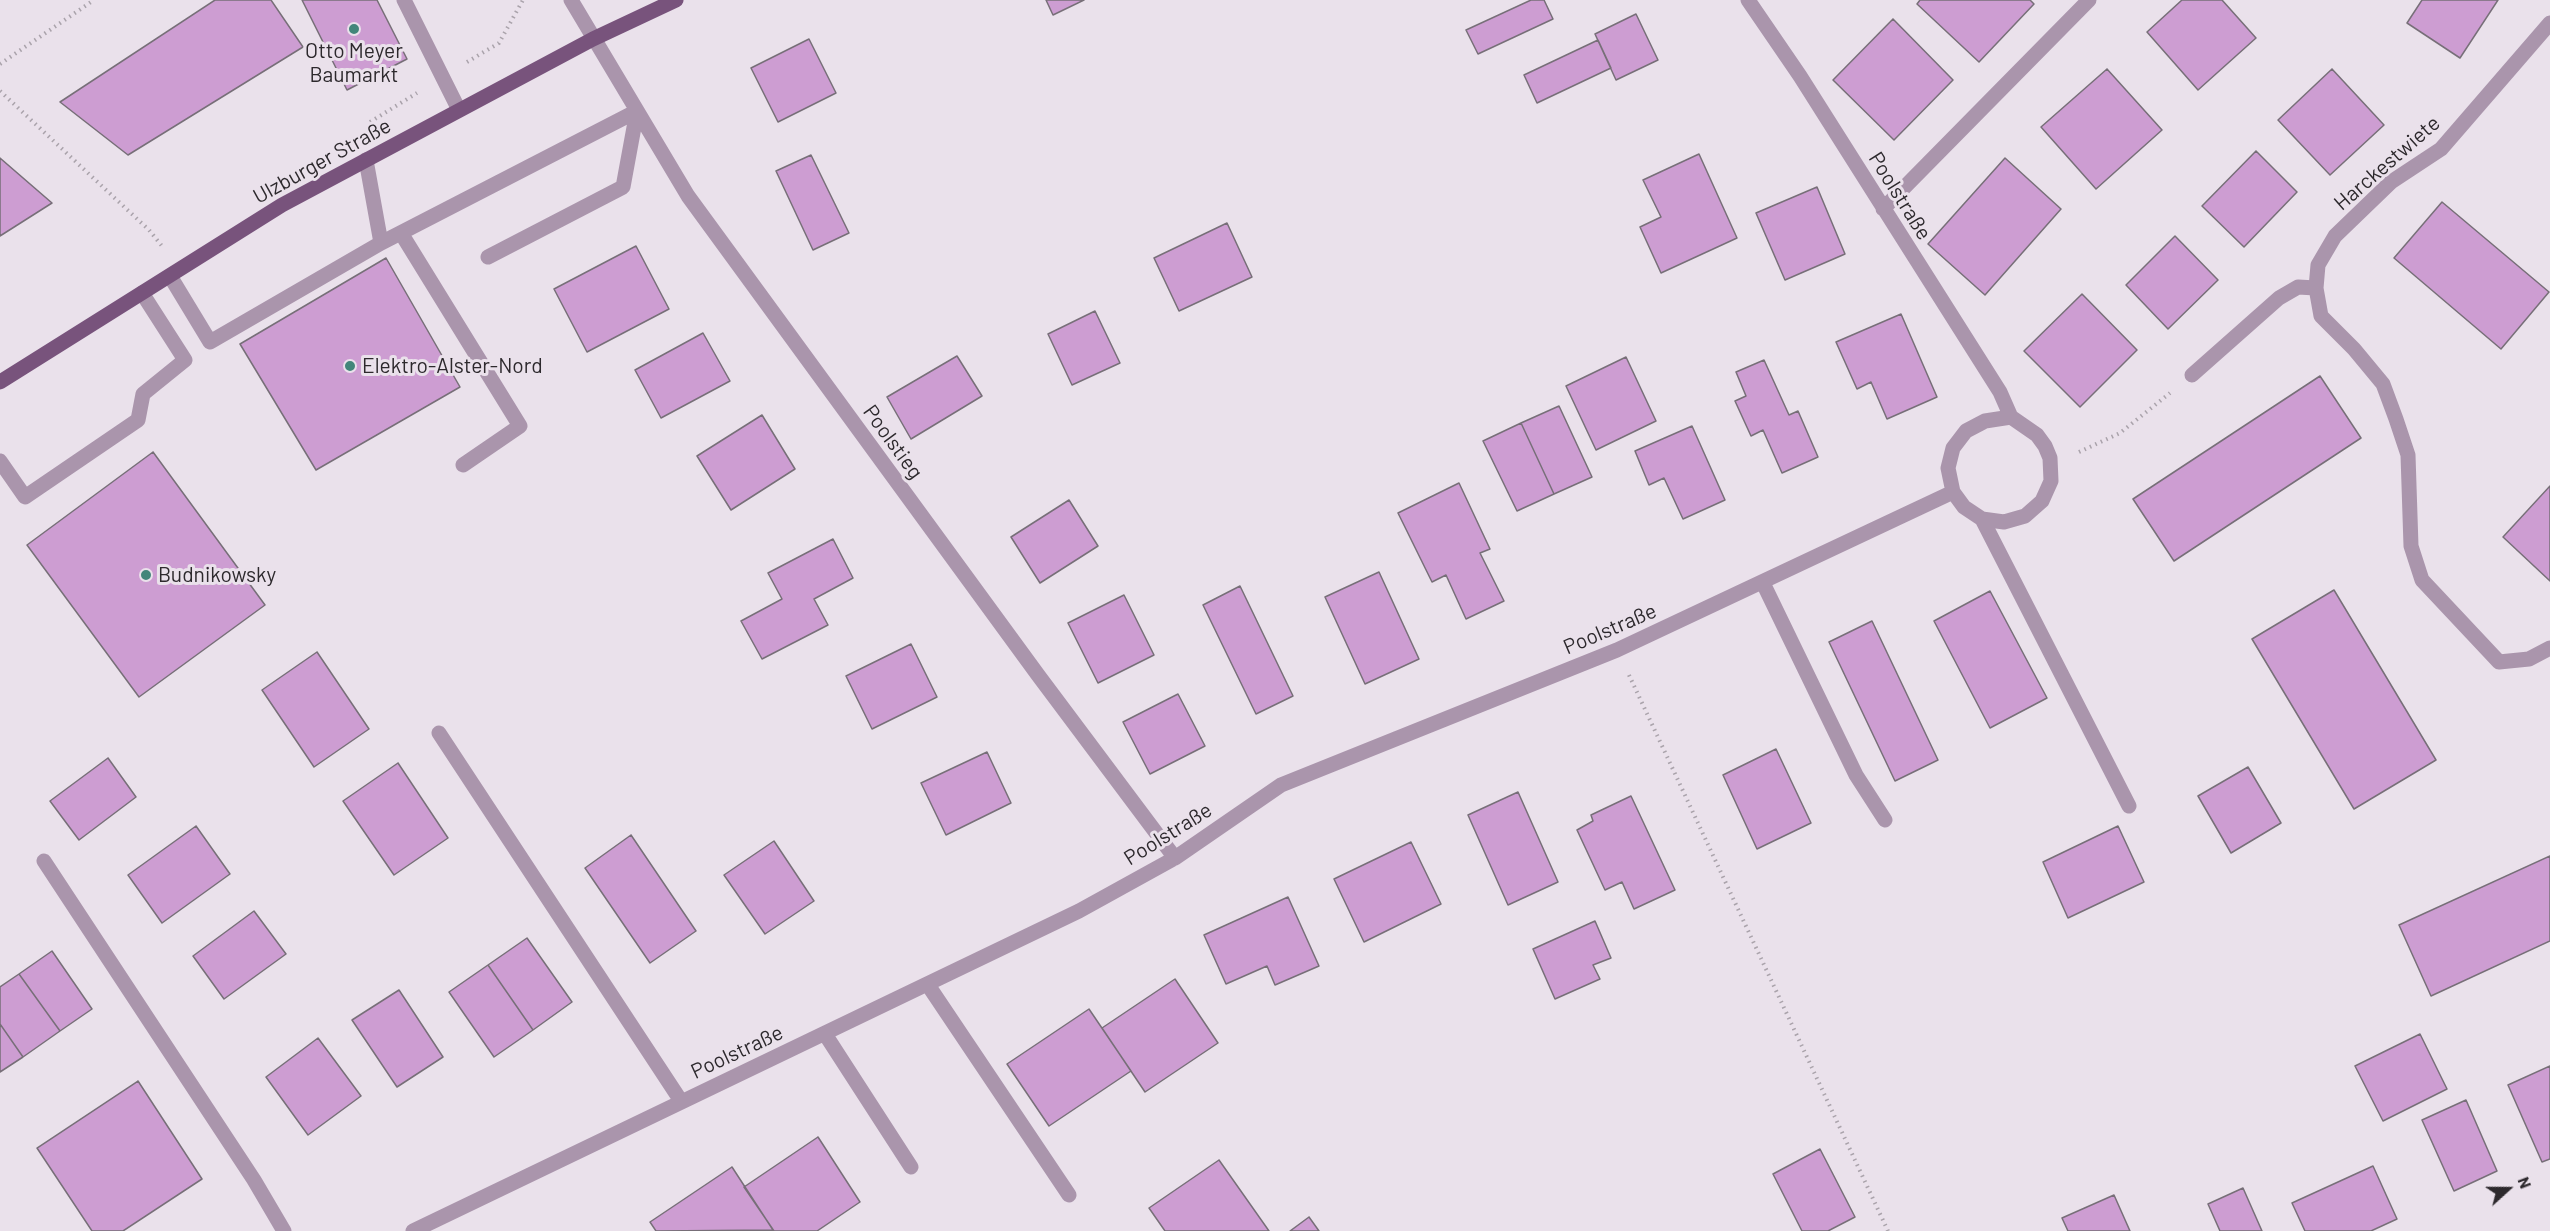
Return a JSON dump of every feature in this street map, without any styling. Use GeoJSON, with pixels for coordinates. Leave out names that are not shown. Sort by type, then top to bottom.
{"type":"FeatureCollection","features":[{"type":"Feature","properties":{"kind":"main road","name":"Ulzburger Straße"},"geometry":{"type":"LineString","coordinates":[[0,382],[282,205],[593,39],[676,0]]}},
{"type":"Feature","properties":{"kind":"street"},"geometry":{"type":"LineString","coordinates":[[404,0],[459,110]]}},
{"type":"Feature","properties":{"kind":"street","name":"Poolstieg"},"geometry":{"type":"LineString","coordinates":[[571,0],[688,196],[1175,858]]}},
{"type":"Feature","properties":{"kind":"street","name":"Poolstraße"},"geometry":{"type":"LineString","coordinates":[[1748,0],[1800,76],[2000,392],[2011,417]]}},
{"type":"Feature","properties":{"kind":"street"},"geometry":{"type":"LineString","coordinates":[[1883,209],[2089,0]]}},
{"type":"Feature","properties":{"kind":"street","name":"Harckestwiete"},"geometry":{"type":"LineString","coordinates":[[2550,22],[2441,149],[2391,182],[2335,236],[2318,265],[2316,288],[2321,316],[2354,349],[2383,384],[2396,419],[2408,454],[2411,546],[2422,580],[2499,662],[2529,659],[2550,648]]}},
{"type":"Feature","properties":{"kind":"street"},"geometry":{"type":"LineString","coordinates":[[174,273],[210,342],[401,232],[637,111]]}},
{"type":"Feature","properties":{"kind":"street"},"geometry":{"type":"LineString","coordinates":[[488,257],[623,187],[637,111]]}},
{"type":"Feature","properties":{"kind":"street"},"geometry":{"type":"LineString","coordinates":[[366,160],[381,243]]}},
{"type":"Feature","properties":{"kind":"street"},"geometry":{"type":"LineString","coordinates":[[401,232],[520,426],[464,465]]}},
{"type":"Feature","properties":{"kind":"street"},"geometry":{"type":"LineString","coordinates":[[2192,375],[2279,298],[2298,287],[2316,288]]}},
{"type":"Feature","properties":{"kind":"street"},"geometry":{"type":"LineString","coordinates":[[0,461],[25,497],[138,420],[143,394],[185,360],[142,293]]}},
{"type":"Feature","properties":{"kind":"street"},"geometry":{"type":"LineString","coordinates":[[2011,417],[2037,435],[2050,458],[2051,481],[2042,501],[2025,516],[2004,522],[1982,519],[1964,507],[1953,492],[1948,468],[1953,448],[1966,431],[1985,421],[2011,417]]}},
{"type":"Feature","properties":{"kind":"street","name":"Poolstraße"},"geometry":{"type":"LineString","coordinates":[[413,1231],[1079,911],[1175,858],[1281,785],[1617,650],[1953,492]]}},
{"type":"Feature","properties":{"kind":"street"},"geometry":{"type":"LineString","coordinates":[[1982,519],[2129,806]]}},
{"type":"Feature","properties":{"kind":"street"},"geometry":{"type":"LineString","coordinates":[[1763,583],[1856,775],[1885,820]]}},
{"type":"Feature","properties":{"kind":"street"},"geometry":{"type":"LineString","coordinates":[[439,733],[681,1101]]}},
{"type":"Feature","properties":{"kind":"street"},"geometry":{"type":"LineString","coordinates":[[44,861],[254,1180],[284,1231]]}},
{"type":"Feature","properties":{"kind":"street"},"geometry":{"type":"LineString","coordinates":[[928,985],[1069,1195]]}},
{"type":"Feature","properties":{"kind":"street"},"geometry":{"type":"LineString","coordinates":[[825,1034],[911,1167]]}},
{"type":"Feature","properties":{"kind":"path"},"geometry":{"type":"LineString","coordinates":[[0,64],[94,0]]}},
{"type":"Feature","properties":{"kind":"path"},"geometry":{"type":"LineString","coordinates":[[0,91],[149,230],[174,273]]}},
{"type":"Feature","properties":{"kind":"path"},"geometry":{"type":"LineString","coordinates":[[2050,458],[2064,459],[2120,433],[2192,375]]}},
{"type":"Feature","properties":{"kind":"path"},"geometry":{"type":"LineString","coordinates":[[1617,650],[1888,1231]]}},
{"type":"Feature","properties":{"kind":"building"},"geometry":{"type":"Polygon","coordinates":[[[215,0],[271,0],[303,47],[128,155],[60,102],[215,0]]]}},
{"type":"Feature","properties":{"kind":"building","name":"Otto Meyer Baumarkt"},"geometry":{"type":"Polygon","coordinates":[[[302,0],[377,0],[407,59],[347,90],[302,0]]]}},
{"type":"Feature","properties":{"kind":"building"},"geometry":{"type":"Polygon","coordinates":[[[1046,0],[1084,0],[1053,15],[1046,0]]]}},
{"type":"Feature","properties":{"kind":"building"},"geometry":{"type":"Polygon","coordinates":[[[1531,0],[1544,0],[1553,19],[1478,54],[1466,30],[1531,0]]]}},
{"type":"Feature","properties":{"kind":"building"},"geometry":{"type":"Polygon","coordinates":[[[1920,0],[2030,0],[2034,4],[1979,62],[1917,4],[1920,0]]]}},
{"type":"Feature","properties":{"kind":"building"},"geometry":{"type":"Polygon","coordinates":[[[2182,0],[2222,0],[2256,38],[2198,90],[2147,32],[2182,0]]]}},
{"type":"Feature","properties":{"kind":"building"},"geometry":{"type":"Polygon","coordinates":[[[2422,0],[2498,0],[2460,58],[2407,23],[2422,0]]]}},
{"type":"Feature","properties":{"kind":"building"},"geometry":{"type":"Polygon","coordinates":[[[1636,14],[1658,60],[1616,80],[1595,34],[1636,14]]]}},
{"type":"Feature","properties":{"kind":"building"},"geometry":{"type":"Polygon","coordinates":[[[1893,19],[1953,80],[1894,140],[1833,80],[1893,19]]]}},
{"type":"Feature","properties":{"kind":"building"},"geometry":{"type":"Polygon","coordinates":[[[809,39],[836,93],[778,122],[751,68],[809,39]]]}},
{"type":"Feature","properties":{"kind":"building"},"geometry":{"type":"Polygon","coordinates":[[[1598,40],[1611,68],[1537,103],[1524,75],[1598,40]]]}},
{"type":"Feature","properties":{"kind":"building"},"geometry":{"type":"Polygon","coordinates":[[[2107,69],[2162,130],[2096,189],[2041,127],[2107,69]]]}},
{"type":"Feature","properties":{"kind":"building"},"geometry":{"type":"Polygon","coordinates":[[[2332,69],[2384,125],[2330,175],[2278,120],[2332,69]]]}},
{"type":"Feature","properties":{"kind":"building"},"geometry":{"type":"Polygon","coordinates":[[[2256,151],[2297,192],[2244,247],[2202,206],[2256,151]]]}},
{"type":"Feature","properties":{"kind":"building"},"geometry":{"type":"Polygon","coordinates":[[[1699,154],[1737,238],[1661,273],[1640,227],[1661,217],[1643,180],[1699,154]]]}},
{"type":"Feature","properties":{"kind":"building"},"geometry":{"type":"Polygon","coordinates":[[[811,155],[849,233],[813,250],[776,171],[811,155]]]}},
{"type":"Feature","properties":{"kind":"building"},"geometry":{"type":"Polygon","coordinates":[[[0,158],[52,203],[0,236],[0,158]]]}},
{"type":"Feature","properties":{"kind":"building"},"geometry":{"type":"Polygon","coordinates":[[[2005,158],[2061,209],[1985,295],[1928,244],[2005,158]]]}},
{"type":"Feature","properties":{"kind":"building"},"geometry":{"type":"Polygon","coordinates":[[[1817,187],[1845,254],[1785,280],[1756,213],[1817,187]]]}},
{"type":"Feature","properties":{"kind":"building"},"geometry":{"type":"Polygon","coordinates":[[[2442,202],[2549,292],[2501,349],[2394,258],[2442,202]]]}},
{"type":"Feature","properties":{"kind":"building"},"geometry":{"type":"Polygon","coordinates":[[[1227,223],[1252,277],[1179,311],[1154,258],[1227,223]]]}},
{"type":"Feature","properties":{"kind":"building"},"geometry":{"type":"Polygon","coordinates":[[[2175,236],[2218,280],[2168,329],[2126,285],[2175,236]]]}},
{"type":"Feature","properties":{"kind":"building"},"geometry":{"type":"Polygon","coordinates":[[[636,246],[669,309],[587,352],[554,289],[636,246]]]}},
{"type":"Feature","properties":{"kind":"building","name":"Elektro-Alster-Nord"},"geometry":{"type":"Polygon","coordinates":[[[386,258],[460,387],[316,470],[240,344],[386,258]]]}},
{"type":"Feature","properties":{"kind":"building"},"geometry":{"type":"Polygon","coordinates":[[[2082,294],[2137,350],[2080,407],[2024,351],[2082,294]]]}},
{"type":"Feature","properties":{"kind":"building"},"geometry":{"type":"Polygon","coordinates":[[[1095,311],[1120,363],[1072,385],[1048,334],[1095,311]]]}},
{"type":"Feature","properties":{"kind":"building"},"geometry":{"type":"Polygon","coordinates":[[[1901,314],[1937,397],[1887,419],[1871,382],[1857,389],[1836,342],[1901,314]]]}},
{"type":"Feature","properties":{"kind":"building"},"geometry":{"type":"Polygon","coordinates":[[[703,333],[730,381],[661,418],[635,370],[703,333]]]}},
{"type":"Feature","properties":{"kind":"building"},"geometry":{"type":"Polygon","coordinates":[[[957,356],[982,396],[911,439],[887,397],[957,356]]]}},
{"type":"Feature","properties":{"kind":"building"},"geometry":{"type":"Polygon","coordinates":[[[1626,357],[1656,421],[1596,450],[1566,386],[1626,357]]]}},
{"type":"Feature","properties":{"kind":"building"},"geometry":{"type":"Polygon","coordinates":[[[1764,360],[1789,415],[1798,411],[1818,457],[1782,473],[1763,430],[1751,436],[1735,401],[1746,396],[1736,372],[1764,360]]]}},
{"type":"Feature","properties":{"kind":"building"},"geometry":{"type":"Polygon","coordinates":[[[2320,376],[2361,438],[2174,561],[2133,499],[2320,376]]]}},
{"type":"Feature","properties":{"kind":"building"},"geometry":{"type":"Polygon","coordinates":[[[1559,406],[1592,477],[1554,494],[1521,423],[1559,406]]]}},
{"type":"Feature","properties":{"kind":"building"},"geometry":{"type":"Polygon","coordinates":[[[762,415],[795,469],[731,510],[697,456],[762,415]]]}},
{"type":"Feature","properties":{"kind":"building"},"geometry":{"type":"Polygon","coordinates":[[[1521,423],[1554,494],[1517,511],[1483,441],[1521,423]]]}},
{"type":"Feature","properties":{"kind":"building"},"geometry":{"type":"Polygon","coordinates":[[[1692,426],[1725,500],[1683,519],[1664,478],[1649,485],[1635,451],[1692,426]]]}},
{"type":"Feature","properties":{"kind":"building","name":"Budnikowsky"},"geometry":{"type":"Polygon","coordinates":[[[153,452],[265,605],[139,697],[27,545],[153,452]]]}},
{"type":"Feature","properties":{"kind":"building"},"geometry":{"type":"Polygon","coordinates":[[[1459,483],[1490,549],[1480,553],[1504,601],[1466,619],[1446,575],[1432,582],[1398,513],[1459,483]]]}},
{"type":"Feature","properties":{"kind":"building"},"geometry":{"type":"Polygon","coordinates":[[[2550,486],[2550,581],[2503,537],[2550,486]]]}},
{"type":"Feature","properties":{"kind":"building"},"geometry":{"type":"Polygon","coordinates":[[[1069,500],[1098,546],[1040,583],[1011,537],[1069,500]]]}},
{"type":"Feature","properties":{"kind":"building"},"geometry":{"type":"Polygon","coordinates":[[[833,539],[853,578],[814,599],[828,625],[762,659],[741,621],[782,599],[768,573],[833,539]]]}},
{"type":"Feature","properties":{"kind":"building"},"geometry":{"type":"Polygon","coordinates":[[[1379,572],[1419,659],[1365,684],[1325,597],[1379,572]]]}},
{"type":"Feature","properties":{"kind":"building"},"geometry":{"type":"Polygon","coordinates":[[[1240,586],[1293,696],[1256,714],[1203,605],[1240,586]]]}},
{"type":"Feature","properties":{"kind":"building"},"geometry":{"type":"Polygon","coordinates":[[[2334,590],[2436,760],[2354,809],[2252,639],[2334,590]]]}},
{"type":"Feature","properties":{"kind":"building"},"geometry":{"type":"Polygon","coordinates":[[[1990,591],[2047,698],[1990,728],[1934,621],[1990,591]]]}},
{"type":"Feature","properties":{"kind":"building"},"geometry":{"type":"Polygon","coordinates":[[[1124,595],[1154,655],[1098,683],[1068,623],[1124,595]]]}},
{"type":"Feature","properties":{"kind":"building"},"geometry":{"type":"Polygon","coordinates":[[[1872,621],[1938,760],[1895,781],[1829,642],[1872,621]]]}},
{"type":"Feature","properties":{"kind":"building"},"geometry":{"type":"Polygon","coordinates":[[[911,644],[937,697],[872,729],[846,676],[911,644]]]}},
{"type":"Feature","properties":{"kind":"building"},"geometry":{"type":"Polygon","coordinates":[[[317,652],[369,729],[314,767],[262,690],[317,652]]]}},
{"type":"Feature","properties":{"kind":"building"},"geometry":{"type":"Polygon","coordinates":[[[1178,694],[1205,746],[1150,774],[1123,722],[1178,694]]]}},
{"type":"Feature","properties":{"kind":"building"},"geometry":{"type":"Polygon","coordinates":[[[1776,749],[1811,823],[1757,849],[1723,775],[1776,749]]]}},
{"type":"Feature","properties":{"kind":"building"},"geometry":{"type":"Polygon","coordinates":[[[987,752],[1011,803],[946,835],[921,783],[987,752]]]}},
{"type":"Feature","properties":{"kind":"building"},"geometry":{"type":"Polygon","coordinates":[[[108,758],[136,797],[79,840],[50,801],[108,758]]]}},
{"type":"Feature","properties":{"kind":"building"},"geometry":{"type":"Polygon","coordinates":[[[398,763],[448,838],[394,875],[343,801],[398,763]]]}},
{"type":"Feature","properties":{"kind":"building"},"geometry":{"type":"Polygon","coordinates":[[[2248,767],[2281,823],[2231,853],[2198,796],[2248,767]]]}},
{"type":"Feature","properties":{"kind":"building"},"geometry":{"type":"Polygon","coordinates":[[[1518,792],[1558,882],[1508,905],[1468,815],[1518,792]]]}},
{"type":"Feature","properties":{"kind":"building"},"geometry":{"type":"Polygon","coordinates":[[[1631,796],[1675,890],[1634,909],[1622,882],[1605,890],[1577,830],[1593,821],[1591,815],[1631,796]]]}},
{"type":"Feature","properties":{"kind":"building"},"geometry":{"type":"Polygon","coordinates":[[[196,826],[230,874],[162,923],[128,875],[196,826]]]}},
{"type":"Feature","properties":{"kind":"building"},"geometry":{"type":"Polygon","coordinates":[[[2118,826],[2144,882],[2068,918],[2043,862],[2118,826]]]}},
{"type":"Feature","properties":{"kind":"building"},"geometry":{"type":"Polygon","coordinates":[[[631,835],[696,931],[650,963],[585,868],[631,835]]]}},
{"type":"Feature","properties":{"kind":"building"},"geometry":{"type":"Polygon","coordinates":[[[774,841],[814,901],[765,934],[724,875],[774,841]]]}},
{"type":"Feature","properties":{"kind":"building"},"geometry":{"type":"Polygon","coordinates":[[[1411,842],[1441,904],[1364,942],[1334,879],[1411,842]]]}},
{"type":"Feature","properties":{"kind":"building"},"geometry":{"type":"Polygon","coordinates":[[[2550,856],[2550,941],[2431,996],[2399,925],[2550,856]]]}},
{"type":"Feature","properties":{"kind":"building"},"geometry":{"type":"Polygon","coordinates":[[[1288,897],[1319,966],[1275,985],[1267,966],[1226,984],[1204,935],[1288,897]]]}},
{"type":"Feature","properties":{"kind":"building"},"geometry":{"type":"Polygon","coordinates":[[[254,911],[286,954],[224,999],[193,956],[254,911]]]}},
{"type":"Feature","properties":{"kind":"building"},"geometry":{"type":"Polygon","coordinates":[[[1595,921],[1611,958],[1593,965],[1600,979],[1555,999],[1533,949],[1595,921]]]}},
{"type":"Feature","properties":{"kind":"building"},"geometry":{"type":"Polygon","coordinates":[[[527,938],[572,1002],[533,1030],[488,965],[527,938]]]}},
{"type":"Feature","properties":{"kind":"building"},"geometry":{"type":"Polygon","coordinates":[[[52,951],[92,1009],[60,1031],[19,974],[52,951]]]}},
{"type":"Feature","properties":{"kind":"building"},"geometry":{"type":"Polygon","coordinates":[[[488,965],[533,1030],[494,1057],[449,992],[488,965]]]}},
{"type":"Feature","properties":{"kind":"building"},"geometry":{"type":"Polygon","coordinates":[[[19,974],[60,1031],[23,1057],[0,1024],[0,987],[19,974]]]}},
{"type":"Feature","properties":{"kind":"building"},"geometry":{"type":"Polygon","coordinates":[[[1175,979],[1218,1043],[1145,1092],[1102,1028],[1175,979]]]}},
{"type":"Feature","properties":{"kind":"building"},"geometry":{"type":"Polygon","coordinates":[[[399,990],[443,1057],[397,1087],[352,1020],[399,990]]]}},
{"type":"Feature","properties":{"kind":"building"},"geometry":{"type":"Polygon","coordinates":[[[1089,1009],[1131,1071],[1049,1126],[1007,1064],[1089,1009]]]}},
{"type":"Feature","properties":{"kind":"building"},"geometry":{"type":"Polygon","coordinates":[[[0,1024],[23,1057],[0,1072],[0,1024]]]}},
{"type":"Feature","properties":{"kind":"building"},"geometry":{"type":"Polygon","coordinates":[[[2420,1034],[2447,1089],[2383,1121],[2355,1066],[2420,1034]]]}},
{"type":"Feature","properties":{"kind":"building"},"geometry":{"type":"Polygon","coordinates":[[[318,1038],[361,1096],[308,1135],[266,1077],[318,1038]]]}},
{"type":"Feature","properties":{"kind":"building"},"geometry":{"type":"Polygon","coordinates":[[[2550,1066],[2550,1159],[2542,1162],[2508,1085],[2550,1066]]]}},
{"type":"Feature","properties":{"kind":"building"},"geometry":{"type":"Polygon","coordinates":[[[138,1081],[202,1179],[123,1231],[92,1231],[37,1148],[138,1081]]]}},
{"type":"Feature","properties":{"kind":"building"},"geometry":{"type":"Polygon","coordinates":[[[2466,1100],[2497,1171],[2454,1191],[2422,1120],[2466,1100]]]}},
{"type":"Feature","properties":{"kind":"building"},"geometry":{"type":"Polygon","coordinates":[[[818,1137],[860,1202],[817,1231],[774,1231],[744,1187],[818,1137]]]}},
{"type":"Feature","properties":{"kind":"building"},"geometry":{"type":"Polygon","coordinates":[[[1820,1149],[1855,1217],[1828,1231],[1802,1231],[1773,1174],[1820,1149]]]}},
{"type":"Feature","properties":{"kind":"building"},"geometry":{"type":"Polygon","coordinates":[[[1219,1160],[1269,1231],[1165,1231],[1149,1208],[1219,1160]]]}},
{"type":"Feature","properties":{"kind":"building"},"geometry":{"type":"Polygon","coordinates":[[[2373,1166],[2397,1219],[2371,1231],[2305,1231],[2292,1203],[2373,1166]]]}},
{"type":"Feature","properties":{"kind":"building"},"geometry":{"type":"Polygon","coordinates":[[[732,1167],[773,1230],[656,1231],[650,1222],[732,1167]]]}},
{"type":"Feature","properties":{"kind":"building"},"geometry":{"type":"Polygon","coordinates":[[[2243,1188],[2262,1231],[2220,1231],[2208,1204],[2243,1188]]]}},
{"type":"Feature","properties":{"kind":"building"},"geometry":{"type":"Polygon","coordinates":[[[2114,1195],[2130,1231],[2068,1231],[2062,1218],[2114,1195]]]}},
{"type":"Feature","properties":{"kind":"building"},"geometry":{"type":"Polygon","coordinates":[[[1309,1217],[1319,1231],[1290,1231],[1309,1217]]]}},
{"type":"Feature","properties":{"kind":"place","name":"Otto Meyer Baumarkt"},"geometry":{"type":"Point","coordinates":[354,29]}},
{"type":"Feature","properties":{"kind":"place","name":"Elektro-Alster-Nord"},"geometry":{"type":"Point","coordinates":[350,366]}},
{"type":"Feature","properties":{"kind":"place","name":"Budnikowsky"},"geometry":{"type":"Point","coordinates":[146,575]}}]}
